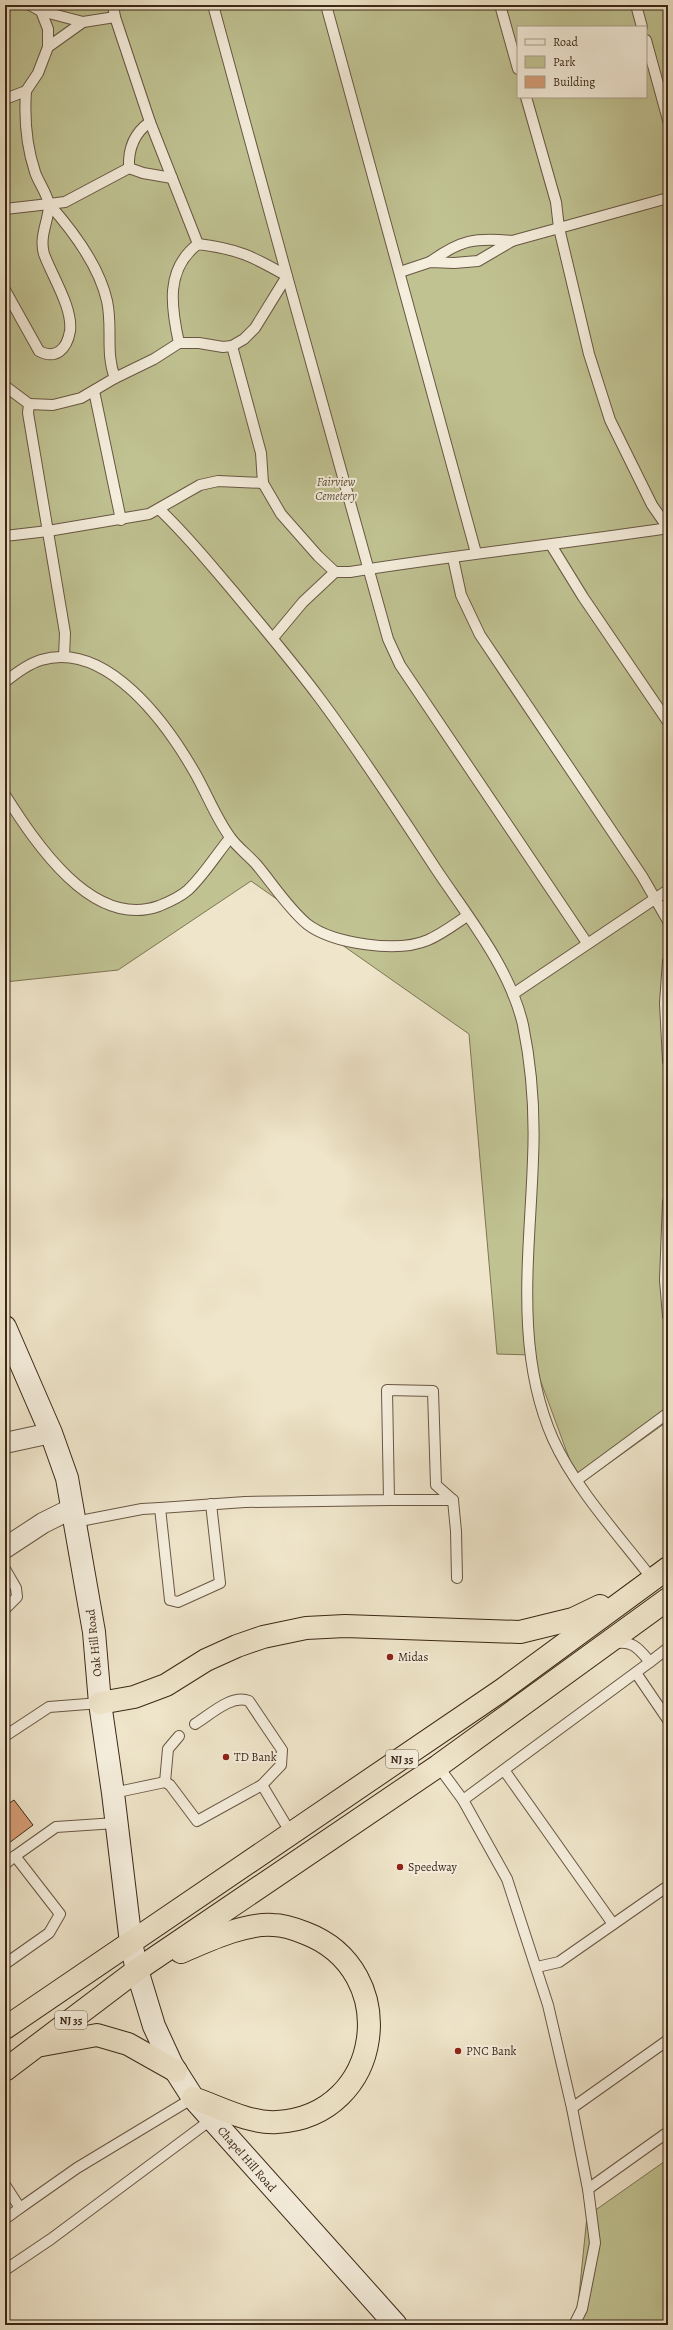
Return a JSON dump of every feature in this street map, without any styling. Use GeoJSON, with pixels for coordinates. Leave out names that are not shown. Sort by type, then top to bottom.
{"type":"FeatureCollection","features":[{"type":"Feature","properties":{"kind":"highway"},"geometry":{"type":"LineString","coordinates":[[100,1703],[134,1697],[166,1684],[206,1660],[263,1637],[306,1628],[345,1626],[520,1632],[573,1619],[660,1574]]}},
{"type":"Feature","properties":{"kind":"highway","name":"NJ 35"},"geometry":{"type":"LineString","coordinates":[[6,2025],[131,1943],[502,1690],[660,1574]]}},
{"type":"Feature","properties":{"kind":"highway","name":"NJ 35"},"geometry":{"type":"LineString","coordinates":[[5,2070],[137,1970],[438,1766],[606,1646],[639,1634],[668,1599]]}},
{"type":"Feature","properties":{"kind":"highway"},"geometry":{"type":"LineString","coordinates":[[137,1970],[221,1936],[272,1925],[292,1928],[310,1935],[332,1947],[350,1966],[362,1984],[367,2001],[370,2028],[364,2062],[353,2081],[331,2104],[320,2111],[297,2119],[276,2122],[252,2119],[194,2098]]}},
{"type":"Feature","properties":{"kind":"highway"},"geometry":{"type":"LineString","coordinates":[[37,2046],[97,2035],[128,2044],[176,2071]]}},
{"type":"Feature","properties":{"kind":"street","name":"Oak Hill Road"},"geometry":{"type":"LineString","coordinates":[[5,1327],[51,1433],[67,1478],[94,1632],[100,1703],[113,1793],[131,1943],[137,1970]]}},
{"type":"Feature","properties":{"kind":"street"},"geometry":{"type":"LineString","coordinates":[[5,1443],[51,1433]]}},
{"type":"Feature","properties":{"kind":"street"},"geometry":{"type":"LineString","coordinates":[[5,1548],[43,1523],[74,1515]]}},
{"type":"Feature","properties":{"kind":"street","name":"Chapel Hill Road"},"geometry":{"type":"LineString","coordinates":[[137,1970],[154,2026],[176,2071],[194,2098],[396,2325]]}},
{"type":"Feature","properties":{"kind":"lane"},"geometry":{"type":"LineString","coordinates":[[30,5],[41,11],[83,22],[115,17]]}},
{"type":"Feature","properties":{"kind":"lane"},"geometry":{"type":"LineString","coordinates":[[113,5],[115,17],[150,122],[172,178],[180,194],[198,244]]}},
{"type":"Feature","properties":{"kind":"lane"},"geometry":{"type":"LineString","coordinates":[[213,5],[388,639],[400,665],[587,943]]}},
{"type":"Feature","properties":{"kind":"lane"},"geometry":{"type":"LineString","coordinates":[[326,5],[476,553]]}},
{"type":"Feature","properties":{"kind":"lane"},"geometry":{"type":"LineString","coordinates":[[500,5],[517,65]]}},
{"type":"Feature","properties":{"kind":"lane"},"geometry":{"type":"LineString","coordinates":[[636,5],[642,26]]}},
{"type":"Feature","properties":{"kind":"lane"},"geometry":{"type":"LineString","coordinates":[[41,11],[48,29],[48,46],[38,73],[26,91],[25,128],[29,152],[49,204],[72,230],[101,284],[107,301],[109,317],[109,362],[115,378]]}},
{"type":"Feature","properties":{"kind":"lane"},"geometry":{"type":"LineString","coordinates":[[48,46],[83,22]]}},
{"type":"Feature","properties":{"kind":"lane"},"geometry":{"type":"LineString","coordinates":[[647,44],[668,120]]}},
{"type":"Feature","properties":{"kind":"lane"},"geometry":{"type":"LineString","coordinates":[[5,99],[26,91]]}},
{"type":"Feature","properties":{"kind":"lane"},"geometry":{"type":"LineString","coordinates":[[273,638],[304,602],[335,572],[453,558],[476,553],[552,545],[668,528],[645,491],[610,420],[589,354],[559,228],[556,202],[526,98]]}},
{"type":"Feature","properties":{"kind":"lane"},"geometry":{"type":"LineString","coordinates":[[129,168],[131,143],[142,128],[150,122]]}},
{"type":"Feature","properties":{"kind":"lane"},"geometry":{"type":"LineString","coordinates":[[5,209],[65,202],[129,168],[143,173],[172,178]]}},
{"type":"Feature","properties":{"kind":"lane"},"geometry":{"type":"LineString","coordinates":[[430,262],[454,263],[478,261],[512,241],[668,198]]}},
{"type":"Feature","properties":{"kind":"lane"},"geometry":{"type":"LineString","coordinates":[[5,290],[39,351],[46,355],[54,355],[62,350],[70,330],[68,314],[63,298],[44,253],[42,240],[49,204]]}},
{"type":"Feature","properties":{"kind":"lane"},"geometry":{"type":"LineString","coordinates":[[400,272],[430,262],[451,247],[468,242],[488,238],[512,241]]}},
{"type":"Feature","properties":{"kind":"lane"},"geometry":{"type":"LineString","coordinates":[[179,343],[172,315],[172,286],[177,270],[188,252],[198,244],[226,248],[250,255],[287,276]]}},
{"type":"Feature","properties":{"kind":"lane"},"geometry":{"type":"LineString","coordinates":[[5,386],[29,404],[53,406],[81,398],[115,378],[154,359],[179,343],[199,343],[223,347],[232,346],[244,339],[255,328],[287,276]]}},
{"type":"Feature","properties":{"kind":"lane"},"geometry":{"type":"LineString","coordinates":[[232,346],[261,453],[263,483],[281,514],[318,556],[335,572]]}},
{"type":"Feature","properties":{"kind":"lane"},"geometry":{"type":"LineString","coordinates":[[94,391],[120,520]]}},
{"type":"Feature","properties":{"kind":"lane"},"geometry":{"type":"LineString","coordinates":[[29,404],[28,413],[65,633],[64,657]]}},
{"type":"Feature","properties":{"kind":"lane"},"geometry":{"type":"LineString","coordinates":[[5,536],[120,520],[149,514],[200,485],[218,481],[263,483]]}},
{"type":"Feature","properties":{"kind":"lane"},"geometry":{"type":"LineString","coordinates":[[159,509],[178,527],[273,638],[320,698],[497,962],[513,994],[523,1027],[533,1103],[534,1157],[527,1290],[529,1337],[542,1404],[554,1440],[577,1480],[660,1574]]}},
{"type":"Feature","properties":{"kind":"lane"},"geometry":{"type":"LineString","coordinates":[[552,545],[583,597],[668,722]]}},
{"type":"Feature","properties":{"kind":"lane"},"geometry":{"type":"LineString","coordinates":[[453,558],[461,595],[480,635],[642,876],[668,922]]}},
{"type":"Feature","properties":{"kind":"lane"},"geometry":{"type":"LineString","coordinates":[[5,682],[22,669],[41,660],[64,657],[85,659],[112,675],[146,705],[179,748],[230,838],[255,863],[292,910],[309,925],[328,935],[344,940],[385,946],[407,945],[427,940],[467,916]]}},
{"type":"Feature","properties":{"kind":"lane"},"geometry":{"type":"LineString","coordinates":[[5,795],[30,834],[53,863],[82,889],[104,902],[125,909],[152,908],[169,902],[187,890],[230,838]]}},
{"type":"Feature","properties":{"kind":"lane"},"geometry":{"type":"LineString","coordinates":[[513,994],[668,890]]}},
{"type":"Feature","properties":{"kind":"lane"},"geometry":{"type":"LineString","coordinates":[[668,961],[665,1003],[668,1061]]}},
{"type":"Feature","properties":{"kind":"lane"},"geometry":{"type":"LineString","coordinates":[[668,1202],[665,1280],[668,1316]]}},
{"type":"Feature","properties":{"kind":"lane"},"geometry":{"type":"LineString","coordinates":[[389,1500],[387,1390],[433,1391],[436,1485],[452,1500],[456,1531],[457,1578]]}},
{"type":"Feature","properties":{"kind":"lane"},"geometry":{"type":"LineString","coordinates":[[577,1480],[668,1413]]}},
{"type":"Feature","properties":{"kind":"lane"},"geometry":{"type":"LineString","coordinates":[[74,1515],[211,1504],[452,1500]]}},
{"type":"Feature","properties":{"kind":"lane"},"geometry":{"type":"LineString","coordinates":[[160,1508],[170,1600],[178,1602],[220,1583],[211,1504]]}},
{"type":"Feature","properties":{"kind":"lane"},"geometry":{"type":"LineString","coordinates":[[5,1569],[16,1588],[17,1597],[5,1610]]}},
{"type":"Feature","properties":{"kind":"lane"},"geometry":{"type":"LineString","coordinates":[[606,1646],[621,1642],[639,1634],[650,1662]]}},
{"type":"Feature","properties":{"kind":"lane"},"geometry":{"type":"LineString","coordinates":[[463,1800],[668,1648]]}},
{"type":"Feature","properties":{"kind":"lane"},"geometry":{"type":"LineString","coordinates":[[636,1673],[668,1720]]}},
{"type":"Feature","properties":{"kind":"lane"},"geometry":{"type":"LineString","coordinates":[[113,1793],[165,1782],[170,1785],[196,1821],[262,1785],[281,1765],[282,1750],[249,1701],[242,1698],[234,1700],[195,1724]]}},
{"type":"Feature","properties":{"kind":"lane"},"geometry":{"type":"LineString","coordinates":[[5,1736],[49,1707],[100,1703]]}},
{"type":"Feature","properties":{"kind":"lane"},"geometry":{"type":"LineString","coordinates":[[165,1782],[168,1749],[179,1736]]}},
{"type":"Feature","properties":{"kind":"lane"},"geometry":{"type":"LineString","coordinates":[[438,1766],[463,1800],[507,1879],[537,1967],[572,2108],[588,2189],[595,2243],[582,2309],[574,2325]]}},
{"type":"Feature","properties":{"kind":"lane"},"geometry":{"type":"LineString","coordinates":[[504,1770],[613,1924]]}},
{"type":"Feature","properties":{"kind":"lane"},"geometry":{"type":"LineString","coordinates":[[262,1785],[292,1834]]}},
{"type":"Feature","properties":{"kind":"lane"},"geometry":{"type":"LineString","coordinates":[[5,1864],[56,1827],[116,1823]]}},
{"type":"Feature","properties":{"kind":"lane"},"geometry":{"type":"LineString","coordinates":[[5,1964],[49,1933],[60,1914],[15,1856]]}},
{"type":"Feature","properties":{"kind":"lane"},"geometry":{"type":"LineString","coordinates":[[537,1967],[558,1962],[668,1886]]}},
{"type":"Feature","properties":{"kind":"lane"},"geometry":{"type":"LineString","coordinates":[[572,2108],[668,2040]]}},
{"type":"Feature","properties":{"kind":"lane"},"geometry":{"type":"LineString","coordinates":[[5,2219],[77,2168],[194,2098]]}},
{"type":"Feature","properties":{"kind":"lane"},"geometry":{"type":"LineString","coordinates":[[5,2270],[51,2239],[212,2119]]}},
{"type":"Feature","properties":{"kind":"lane"},"geometry":{"type":"LineString","coordinates":[[588,2189],[668,2132]]}},
{"type":"Feature","properties":{"kind":"lane"},"geometry":{"type":"LineString","coordinates":[[5,2185],[20,2208]]}},
{"type":"Feature","properties":{"kind":"green space","name":"Fairview Cemetery"},"geometry":{"type":"Polygon","coordinates":[[[5,5],[668,5],[668,1421],[579,1485],[531,1355],[497,1354],[469,1034],[251,881],[118,970],[5,982],[5,5]]]}},
{"type":"Feature","properties":{"kind":"green space"},"geometry":{"type":"Polygon","coordinates":[[[668,2159],[668,2325],[576,2325],[587,2216],[668,2159]]]}},
{"type":"Feature","properties":{"kind":"building"},"geometry":{"type":"Polygon","coordinates":[[[14,1800],[33,1825],[5,1846],[5,1806],[14,1800]]]}},
{"type":"Feature","properties":{"kind":"place","name":"Midas"},"geometry":{"type":"Point","coordinates":[390,1657]}},
{"type":"Feature","properties":{"kind":"place","name":"TD Bank"},"geometry":{"type":"Point","coordinates":[226,1757]}},
{"type":"Feature","properties":{"kind":"place","name":"Speedway"},"geometry":{"type":"Point","coordinates":[400,1867]}},
{"type":"Feature","properties":{"kind":"place","name":"PNC Bank"},"geometry":{"type":"Point","coordinates":[458,2051]}}]}
